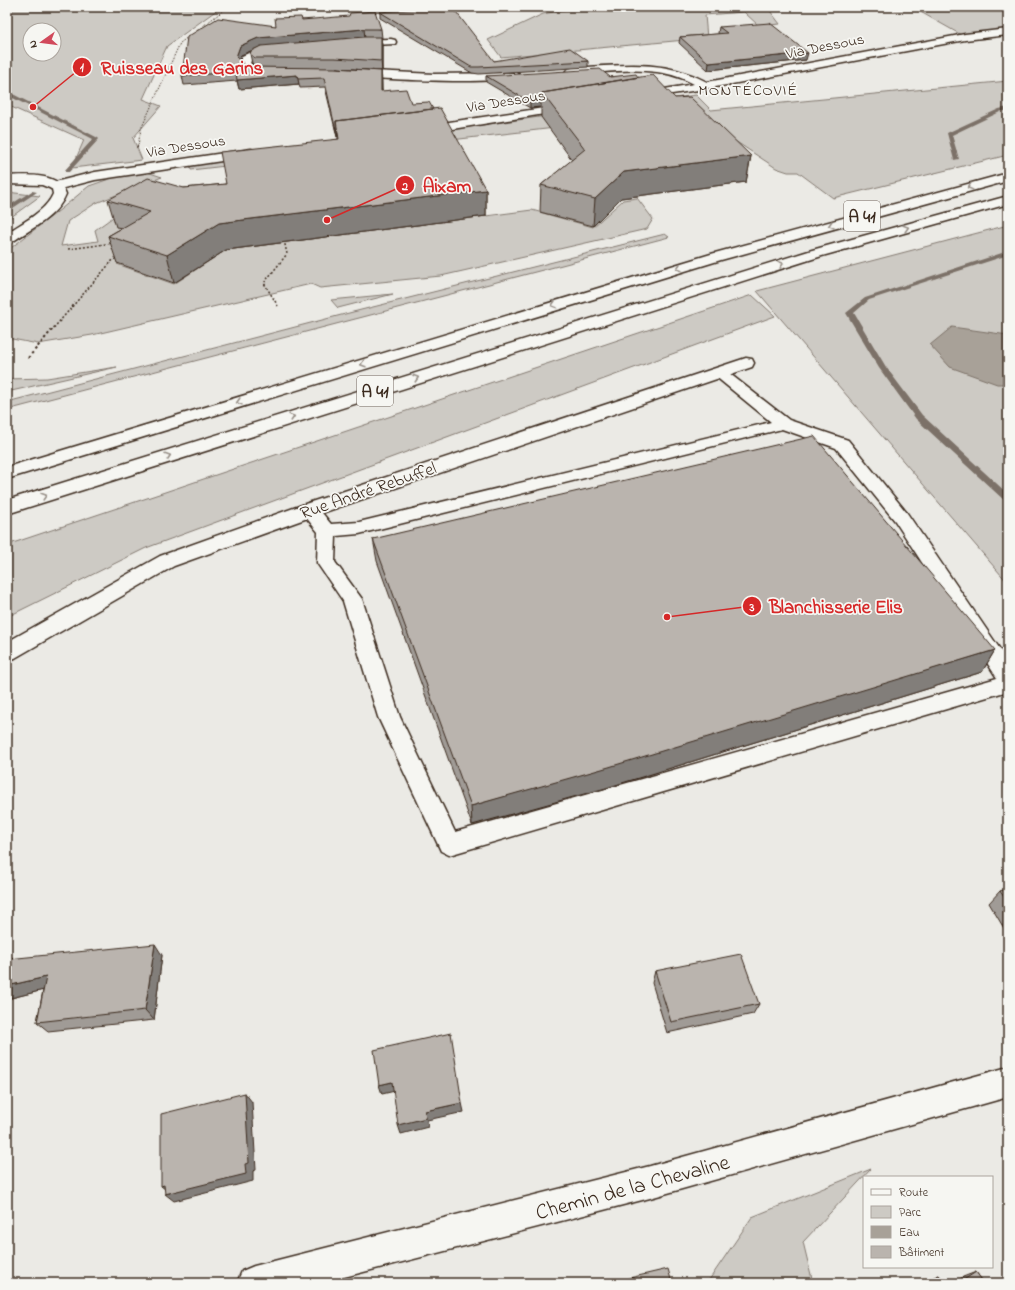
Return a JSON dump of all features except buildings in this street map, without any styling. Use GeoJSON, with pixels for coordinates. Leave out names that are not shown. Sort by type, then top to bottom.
{"type":"FeatureCollection","features":[{"type":"Feature","properties":{"kind":"main road","name":"Via Dessous"},"geometry":{"type":"LineString","coordinates":[[628,98],[705,86],[964,37],[1008,32]]}},
{"type":"Feature","properties":{"kind":"main road"},"geometry":{"type":"LineString","coordinates":[[342,44],[391,42]]}},
{"type":"Feature","properties":{"kind":"main road"},"geometry":{"type":"LineString","coordinates":[[284,72],[254,72],[244,65],[246,58],[260,51],[290,49]]}},
{"type":"Feature","properties":{"kind":"main road"},"geometry":{"type":"LineString","coordinates":[[557,73],[619,69],[661,69],[680,73],[705,86]]}},
{"type":"Feature","properties":{"kind":"main road"},"geometry":{"type":"LineString","coordinates":[[344,72],[397,76],[471,78],[526,75]]}},
{"type":"Feature","properties":{"kind":"main road","name":"Via Dessous"},"geometry":{"type":"LineString","coordinates":[[412,132],[582,106]]}},
{"type":"Feature","properties":{"kind":"main road","name":"Via Dessous"},"geometry":{"type":"LineString","coordinates":[[56,186],[95,176],[188,161],[264,151]]}},
{"type":"Feature","properties":{"kind":"main road","name":"A 41"},"geometry":{"type":"LineString","coordinates":[[7,473],[701,262],[872,213],[1008,177]]}},
{"type":"Feature","properties":{"kind":"main road"},"geometry":{"type":"LineString","coordinates":[[7,180],[44,181],[53,183],[58,189],[59,195],[56,202],[7,239]]}},
{"type":"Feature","properties":{"kind":"main road","name":"A 41"},"geometry":{"type":"LineString","coordinates":[[7,507],[817,253],[1008,200]]}},
{"type":"Feature","properties":{"kind":"main road","name":"Rue André Rebuffel"},"geometry":{"type":"LineString","coordinates":[[7,652],[167,561],[309,510],[746,363]]}},
{"type":"Feature","properties":{"kind":"main road","name":"Chemin de la Chevaline"},"geometry":{"type":"LineString","coordinates":[[254,1283],[650,1182],[1008,1082]]}},
{"type":"Feature","properties":{"kind":"lane"},"geometry":{"type":"LineString","coordinates":[[720,372],[783,424],[842,444],[901,517],[1008,677]]}},
{"type":"Feature","properties":{"kind":"lane"},"geometry":{"type":"LineString","coordinates":[[327,531],[359,528],[783,424]]}},
{"type":"Feature","properties":{"kind":"lane"},"geometry":{"type":"LineString","coordinates":[[309,510],[327,531],[326,563],[352,600],[389,717],[449,844],[1008,683]]}},
{"type":"Feature","properties":{"kind":"path"},"geometry":{"type":"LineString","coordinates":[[137,148],[141,129],[180,44],[228,7]]}},
{"type":"Feature","properties":{"kind":"path"},"geometry":{"type":"LineString","coordinates":[[278,306],[264,283],[287,254],[284,240]]}},
{"type":"Feature","properties":{"kind":"path"},"geometry":{"type":"LineString","coordinates":[[68,249],[120,243]]}},
{"type":"Feature","properties":{"kind":"path"},"geometry":{"type":"LineString","coordinates":[[28,358],[112,261],[123,254]]}},
{"type":"Feature","properties":{"kind":"green space"},"geometry":{"type":"Polygon","coordinates":[[[7,7],[221,7],[167,46],[143,99],[161,106],[133,138],[142,160],[72,168],[84,140],[7,105],[7,7]]]}},
{"type":"Feature","properties":{"kind":"green space"},"geometry":{"type":"Polygon","coordinates":[[[579,7],[767,7],[780,24],[759,26],[744,12],[705,15],[707,38],[501,57],[488,40],[543,14],[579,7]]]}},
{"type":"Feature","properties":{"kind":"green space"},"geometry":{"type":"Polygon","coordinates":[[[783,7],[1008,7],[1008,32],[965,37],[917,10],[783,7]]]}},
{"type":"Feature","properties":{"kind":"green space"},"geometry":{"type":"Polygon","coordinates":[[[1008,81],[1008,155],[833,198],[798,172],[788,172],[776,168],[723,133],[581,125],[191,170],[190,166],[696,95],[711,110],[1008,81]]]}},
{"type":"Feature","properties":{"kind":"green space"},"geometry":{"type":"Polygon","coordinates":[[[147,172],[162,177],[96,203],[68,221],[61,246],[98,241],[95,230],[116,215],[165,198],[116,226],[143,235],[145,246],[117,264],[174,284],[226,250],[532,210],[593,227],[623,200],[637,198],[653,219],[647,229],[441,276],[320,288],[311,284],[92,335],[38,344],[7,338],[7,251],[89,186],[115,177],[147,172]]]}},
{"type":"Feature","properties":{"kind":"green space"},"geometry":{"type":"Polygon","coordinates":[[[7,192],[40,196],[7,220],[7,192]]]}},
{"type":"Feature","properties":{"kind":"green space"},"geometry":{"type":"Polygon","coordinates":[[[1008,225],[1008,583],[757,291],[1008,225]]]}},
{"type":"Feature","properties":{"kind":"green space"},"geometry":{"type":"Polygon","coordinates":[[[665,234],[669,237],[7,410],[7,402],[349,313],[665,234]]]}},
{"type":"Feature","properties":{"kind":"green space"},"geometry":{"type":"Polygon","coordinates":[[[393,294],[338,308],[331,300],[393,294]]]}},
{"type":"Feature","properties":{"kind":"green space"},"geometry":{"type":"Polygon","coordinates":[[[752,295],[775,316],[146,548],[7,617],[7,545],[752,295]]]}},
{"type":"Feature","properties":{"kind":"green space"},"geometry":{"type":"Polygon","coordinates":[[[117,367],[7,392],[7,379],[47,378],[117,367]]]}},
{"type":"Feature","properties":{"kind":"green space"},"geometry":{"type":"Polygon","coordinates":[[[871,1169],[803,1242],[813,1283],[707,1283],[752,1217],[871,1169]]]}},
{"type":"Feature","properties":{"kind":"water"},"geometry":{"type":"Polygon","coordinates":[[[952,327],[1008,335],[1008,384],[997,384],[950,367],[930,345],[952,327]]]}},
{"type":"Feature","properties":{"kind":"waterway"},"geometry":{"type":"LineString","coordinates":[[7,93],[96,139],[67,171]]}},
{"type":"Feature","properties":{"kind":"waterway"},"geometry":{"type":"LineString","coordinates":[[956,159],[949,134],[1001,110],[1008,109]]}},
{"type":"Feature","properties":{"kind":"waterway"},"geometry":{"type":"LineString","coordinates":[[7,210],[34,192]]}},
{"type":"Feature","properties":{"kind":"waterway"},"geometry":{"type":"LineString","coordinates":[[1008,253],[867,299],[850,313],[883,368],[919,417],[1008,499]]}},
{"type":"Feature","properties":{"kind":"place","name":"Ruisseau des Garins"},"geometry":{"type":"Point","coordinates":[33,107]}},
{"type":"Feature","properties":{"kind":"place","name":"Aixam"},"geometry":{"type":"Point","coordinates":[327,220]}},
{"type":"Feature","properties":{"kind":"place","name":"Blanchisserie Elis"},"geometry":{"type":"Point","coordinates":[667,617]}},
{"type":"Feature","properties":{"kind":"district","name":"MONTÉCOVIÉ"},"geometry":{"type":"Point","coordinates":[748,89]}}]}
